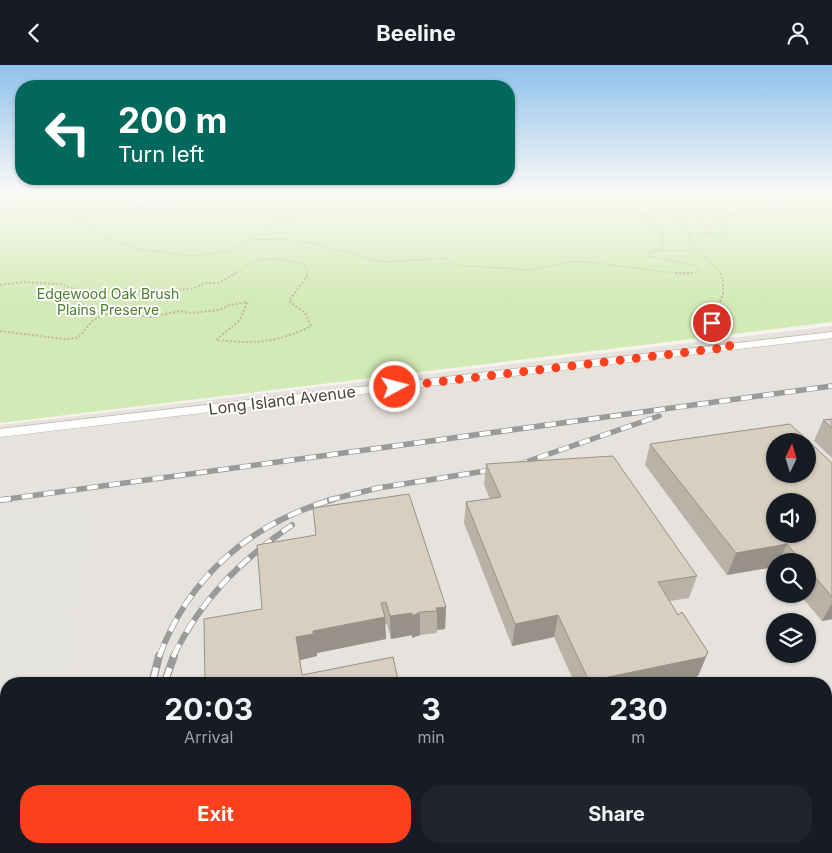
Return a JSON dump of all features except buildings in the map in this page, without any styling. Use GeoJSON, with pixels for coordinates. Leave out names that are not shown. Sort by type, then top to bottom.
{"type":"FeatureCollection","features":[{"type":"Feature","properties":{"kind":"street","name":"Long Island Avenue"},"geometry":{"type":"LineString","coordinates":[[0,433],[832,335]]}},
{"type":"Feature","properties":{"kind":"path"},"geometry":{"type":"LineString","coordinates":[[94,230],[106,237],[138,249],[192,256],[233,251],[247,240],[266,230]]}},
{"type":"Feature","properties":{"kind":"path"},"geometry":{"type":"LineString","coordinates":[[659,230],[663,235],[661,250]]}},
{"type":"Feature","properties":{"kind":"path"},"geometry":{"type":"LineString","coordinates":[[686,230],[696,250],[717,267],[723,279],[724,292],[720,307],[712,323],[715,333],[731,347]]}},
{"type":"Feature","properties":{"kind":"path"},"geometry":{"type":"LineString","coordinates":[[706,234],[712,232],[711,230]]}},
{"type":"Feature","properties":{"kind":"path"},"geometry":{"type":"LineString","coordinates":[[688,234],[727,234],[725,230]]}},
{"type":"Feature","properties":{"kind":"path"},"geometry":{"type":"LineString","coordinates":[[247,240],[284,239],[322,245],[332,250],[346,251],[369,259],[386,262],[431,257],[446,259],[453,265],[523,269],[578,262],[684,274],[695,273],[699,270],[694,265],[648,256],[649,253],[661,250],[696,250]]}},
{"type":"Feature","properties":{"kind":"path"},"geometry":{"type":"LineString","coordinates":[[0,285],[24,282],[60,284],[81,291],[104,292],[192,289],[206,283],[219,283],[227,280],[241,269],[260,259],[279,259],[304,264],[308,275],[289,301],[305,313],[311,326],[295,335],[268,343],[216,340],[233,328],[246,313],[247,302],[230,305],[219,310],[192,313],[180,311],[151,317],[105,314],[93,320],[78,338],[64,339],[0,331]]}},
{"type":"Feature","properties":{"kind":"shaded area"},"geometry":{"type":"Polygon","coordinates":[[[832,326],[832,677],[0,677],[0,425],[832,326]]]}},
{"type":"Feature","properties":{"kind":"shaded area"},"geometry":{"type":"Polygon","coordinates":[[[83,501],[82,508],[95,506],[78,607],[65,609],[64,614],[78,612],[68,677],[0,677],[0,513],[83,501]]]}},
{"type":"Feature","properties":{"kind":"green space","name":"Edgewood Oak Brush Plains Preserve"},"geometry":{"type":"Polygon","coordinates":[[[0,230],[832,230],[832,322],[0,423],[0,230]]]}},
{"type":"Feature","properties":{"kind":"railway"},"geometry":{"type":"LineString","coordinates":[[10,499],[0,500],[832,386]]}},
{"type":"Feature","properties":{"kind":"railway"},"geometry":{"type":"LineString","coordinates":[[517,465],[659,416]]}},
{"type":"Feature","properties":{"kind":"railway"},"geometry":{"type":"LineString","coordinates":[[329,500],[378,488],[498,469]]}},
{"type":"Feature","properties":{"kind":"railway"},"geometry":{"type":"LineString","coordinates":[[159,657],[172,628],[187,602],[206,578],[227,557],[250,538],[276,522],[304,509],[334,499]]}},
{"type":"Feature","properties":{"kind":"railway"},"geometry":{"type":"LineString","coordinates":[[173,657],[184,636],[209,599],[239,567],[292,525]]}},
{"type":"Feature","properties":{"kind":"railway"},"geometry":{"type":"LineString","coordinates":[[154,677],[159,656]]}},
{"type":"Feature","properties":{"kind":"railway"},"geometry":{"type":"LineString","coordinates":[[166,677],[174,656]]}},
{"type":"Feature","properties":{"kind":"route"},"geometry":{"type":"LineString","coordinates":[[395,387],[731,347],[715,333],[712,323]]}}]}
